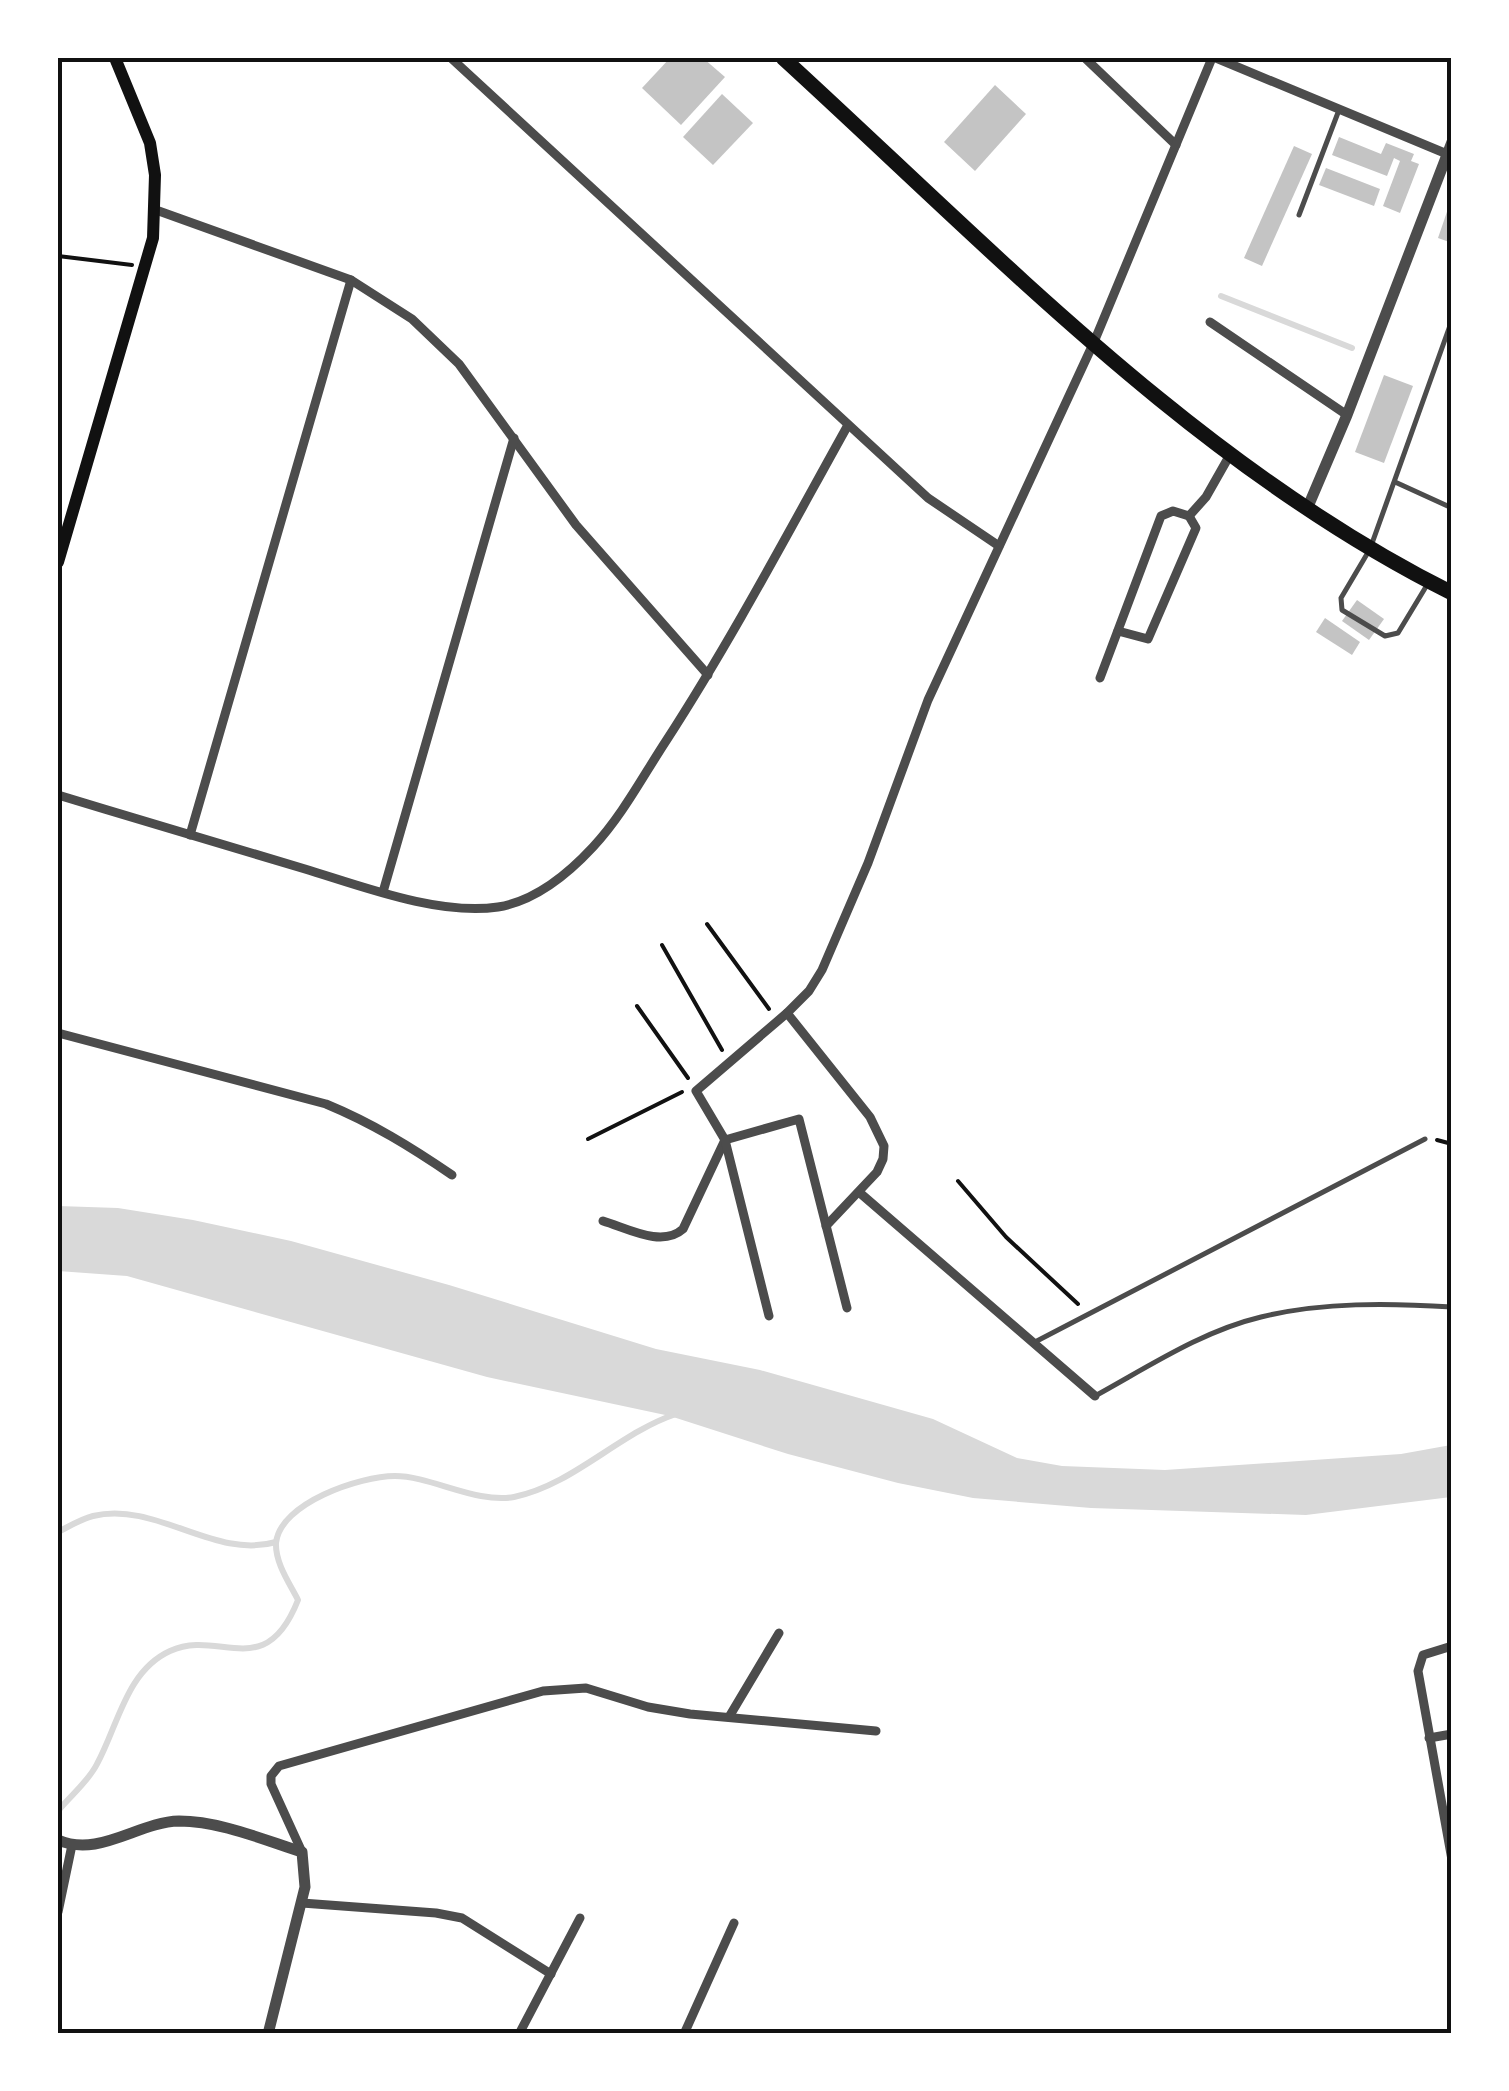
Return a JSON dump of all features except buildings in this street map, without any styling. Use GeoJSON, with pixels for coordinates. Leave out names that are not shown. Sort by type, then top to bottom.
{"type":"FeatureCollection","features":[{"type":"Feature","properties":{"kind":"highway"},"geometry":{"type":"LineString","coordinates":[[784,58],[1094,342],[1231,453],[1370,549],[1452,593]]}},
{"type":"Feature","properties":{"kind":"main road"},"geometry":{"type":"LineString","coordinates":[[58,562],[146,266],[156,210],[156,175],[150,142],[115,58]]}},
{"type":"Feature","properties":{"kind":"street"},"geometry":{"type":"LineString","coordinates":[[452,58],[928,498],[999,546]]}},
{"type":"Feature","properties":{"kind":"street"},"geometry":{"type":"LineString","coordinates":[[1084,58],[1176,145]]}},
{"type":"Feature","properties":{"kind":"street"},"geometry":{"type":"LineString","coordinates":[[769,1316],[724,1140],[696,1090],[809,991],[836,940],[928,700],[1094,342],[1214,58],[1449,148],[1307,509]]}},
{"type":"Feature","properties":{"kind":"street"},"geometry":{"type":"LineString","coordinates":[[156,210],[351,280],[388,300],[438,342],[479,390],[576,524],[708,675]]}},
{"type":"Feature","properties":{"kind":"street"},"geometry":{"type":"LineString","coordinates":[[190,835],[351,280]]}},
{"type":"Feature","properties":{"kind":"street"},"geometry":{"type":"LineString","coordinates":[[1210,322],[1347,415]]}},
{"type":"Feature","properties":{"kind":"street"},"geometry":{"type":"LineString","coordinates":[[58,794],[383,892],[438,904],[498,907],[523,900],[549,886],[594,846],[708,675],[848,425]]}},
{"type":"Feature","properties":{"kind":"street"},"geometry":{"type":"LineString","coordinates":[[383,892],[514,438]]}},
{"type":"Feature","properties":{"kind":"street"},"geometry":{"type":"LineString","coordinates":[[1189,516],[1206,498],[1231,453]]}},
{"type":"Feature","properties":{"kind":"street"},"geometry":{"type":"LineString","coordinates":[[1100,678],[1161,516],[1173,510],[1189,516],[1196,528],[1148,639],[1118,631]]}},
{"type":"Feature","properties":{"kind":"street"},"geometry":{"type":"LineString","coordinates":[[787,1013],[880,1132],[884,1146],[883,1160],[860,1193],[826,1226]]}},
{"type":"Feature","properties":{"kind":"street"},"geometry":{"type":"LineString","coordinates":[[58,1033],[326,1104],[400,1139],[452,1175]]}},
{"type":"Feature","properties":{"kind":"street"},"geometry":{"type":"LineString","coordinates":[[603,1221],[659,1238],[677,1234],[724,1140],[800,1118],[846,1308]]}},
{"type":"Feature","properties":{"kind":"street"},"geometry":{"type":"LineString","coordinates":[[860,1193],[1096,1396]]}},
{"type":"Feature","properties":{"kind":"street"},"geometry":{"type":"LineString","coordinates":[[729,1717],[778,1633]]}},
{"type":"Feature","properties":{"kind":"street"},"geometry":{"type":"LineString","coordinates":[[1452,1646],[1429,1651],[1418,1662],[1452,1860]]}},
{"type":"Feature","properties":{"kind":"street"},"geometry":{"type":"LineString","coordinates":[[268,2034],[306,1874],[302,1852],[271,1784],[273,1771],[288,1762],[518,1697],[566,1688],[586,1688],[648,1707],[876,1730]]}},
{"type":"Feature","properties":{"kind":"street"},"geometry":{"type":"LineString","coordinates":[[1430,1738],[1452,1734]]}},
{"type":"Feature","properties":{"kind":"street"},"geometry":{"type":"LineString","coordinates":[[58,1840],[72,1845],[95,1844],[155,1825],[183,1821],[232,1830],[302,1852]]}},
{"type":"Feature","properties":{"kind":"street"},"geometry":{"type":"LineString","coordinates":[[58,1912],[72,1845]]}},
{"type":"Feature","properties":{"kind":"street"},"geometry":{"type":"LineString","coordinates":[[302,1902],[462,1918],[550,1974]]}},
{"type":"Feature","properties":{"kind":"street"},"geometry":{"type":"LineString","coordinates":[[519,2034],[580,1918]]}},
{"type":"Feature","properties":{"kind":"street"},"geometry":{"type":"LineString","coordinates":[[684,2034],[734,1922]]}},
{"type":"Feature","properties":{"kind":"lane"},"geometry":{"type":"LineString","coordinates":[[1299,215],[1340,109]]}},
{"type":"Feature","properties":{"kind":"lane"},"geometry":{"type":"LineString","coordinates":[[1429,582],[1398,633],[1385,636],[1342,610],[1341,598],[1370,549],[1452,320]]}},
{"type":"Feature","properties":{"kind":"lane"},"geometry":{"type":"LineString","coordinates":[[1394,482],[1452,508]]}},
{"type":"Feature","properties":{"kind":"lane"},"geometry":{"type":"LineString","coordinates":[[1033,1344],[1425,1140]]}},
{"type":"Feature","properties":{"kind":"lane"},"geometry":{"type":"LineString","coordinates":[[1096,1396],[1211,1335],[1260,1317],[1324,1307],[1452,1306]]}},
{"type":"Feature","properties":{"kind":"path"},"geometry":{"type":"LineString","coordinates":[[58,256],[146,266]]}},
{"type":"Feature","properties":{"kind":"path"},"geometry":{"type":"LineString","coordinates":[[707,924],[778,1021]]}},
{"type":"Feature","properties":{"kind":"path"},"geometry":{"type":"LineString","coordinates":[[662,945],[729,1062]]}},
{"type":"Feature","properties":{"kind":"path"},"geometry":{"type":"LineString","coordinates":[[588,1139],[678,1093],[696,1090],[637,1006]]}},
{"type":"Feature","properties":{"kind":"path"},"geometry":{"type":"LineString","coordinates":[[958,1180],[1006,1237],[1089,1314]]}},
{"type":"Feature","properties":{"kind":"shaded area"},"geometry":{"type":"Polygon","coordinates":[[[58,1206],[118,1208],[291,1241],[656,1349],[760,1370],[933,1419],[1017,1458],[1062,1466],[1165,1470],[1401,1454],[1451,1445],[1451,1497],[1306,1515],[1091,1508],[973,1498],[898,1483],[788,1454],[670,1416],[487,1377],[127,1276],[58,1271],[58,1206]]]}},
{"type":"Feature","properties":{"kind":"waterway"},"geometry":{"type":"LineString","coordinates":[[1221,296],[1352,348]]}},
{"type":"Feature","properties":{"kind":"waterway"},"geometry":{"type":"LineString","coordinates":[[58,1811],[93,1771],[133,1686],[155,1660],[188,1646],[256,1647],[271,1640],[285,1625],[298,1600],[280,1566],[276,1543],[281,1529],[306,1504],[362,1481],[395,1476],[485,1497],[514,1497],[556,1482],[635,1433],[676,1414]]}},
{"type":"Feature","properties":{"kind":"waterway"},"geometry":{"type":"LineString","coordinates":[[58,1532],[88,1517],[117,1514],[140,1516],[230,1543],[276,1542]]}}]}
